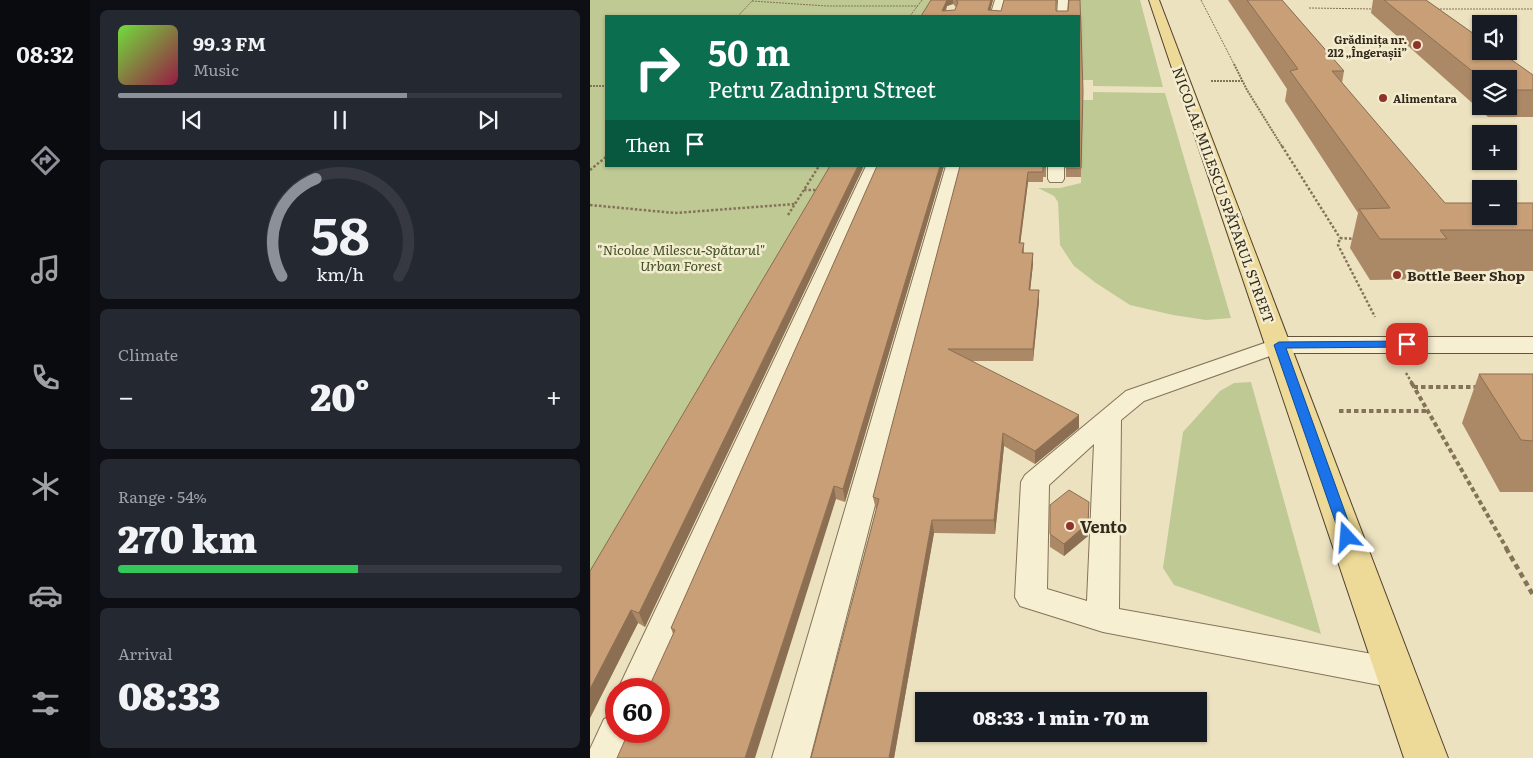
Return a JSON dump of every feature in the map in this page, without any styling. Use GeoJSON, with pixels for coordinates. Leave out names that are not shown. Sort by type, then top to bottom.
{"type":"FeatureCollection","features":[{"type":"Feature","properties":{"kind":"main road","name":"NICOLAE MILESCU SPĂTARUL STREET"},"geometry":{"type":"LineString","coordinates":[[1154,0],[1426,758]]}},
{"type":"Feature","properties":{"kind":"street"},"geometry":{"type":"LineString","coordinates":[[1279,345],[1533,345]]}},
{"type":"Feature","properties":{"kind":"lane"},"geometry":{"type":"LineString","coordinates":[[995,15],[1000,0]]}},
{"type":"Feature","properties":{"kind":"lane"},"geometry":{"type":"LineString","coordinates":[[1062,15],[1063,0]]}},
{"type":"Feature","properties":{"kind":"lane"},"geometry":{"type":"LineString","coordinates":[[641,678],[874,167]]}},
{"type":"Feature","properties":{"kind":"lane"},"geometry":{"type":"LineString","coordinates":[[791,758],[954,167]]}},
{"type":"Feature","properties":{"kind":"lane"},"geometry":{"type":"LineString","coordinates":[[1279,345],[1135,396],[1036,482],[1031,597],[1103,619],[1395,673]]}},
{"type":"Feature","properties":{"kind":"lane"},"geometry":{"type":"LineString","coordinates":[[1103,619],[1108,418]]}},
{"type":"Feature","properties":{"kind":"lane"},"geometry":{"type":"LineString","coordinates":[[605,758],[612,743]]}},
{"type":"Feature","properties":{"kind":"path"},"geometry":{"type":"LineString","coordinates":[[911,15],[922,0]]}},
{"type":"Feature","properties":{"kind":"path"},"geometry":{"type":"LineString","coordinates":[[1201,0],[1247,90],[1340,238],[1338,245],[1389,344]]}},
{"type":"Feature","properties":{"kind":"path"},"geometry":{"type":"LineString","coordinates":[[739,15],[753,1],[827,6],[918,6]]}},
{"type":"Feature","properties":{"kind":"path"},"geometry":{"type":"LineString","coordinates":[[1309,8],[1377,8]]}},
{"type":"Feature","properties":{"kind":"path"},"geometry":{"type":"LineString","coordinates":[[1426,9],[1533,9]]}},
{"type":"Feature","properties":{"kind":"path"},"geometry":{"type":"LineString","coordinates":[[590,86],[605,86]]}},
{"type":"Feature","properties":{"kind":"path"},"geometry":{"type":"LineString","coordinates":[[590,170],[605,158]]}},
{"type":"Feature","properties":{"kind":"path"},"geometry":{"type":"LineString","coordinates":[[788,215],[818,167]]}},
{"type":"Feature","properties":{"kind":"path"},"geometry":{"type":"LineString","coordinates":[[590,205],[675,213],[795,204]]}},
{"type":"Feature","properties":{"kind":"path"},"geometry":{"type":"LineString","coordinates":[[1340,238],[1359,238]]}},
{"type":"Feature","properties":{"kind":"path"},"geometry":{"type":"LineString","coordinates":[[1483,387],[1414,387],[1533,596]]}},
{"type":"Feature","properties":{"kind":"path"},"geometry":{"type":"LineString","coordinates":[[1303,411],[1428,411]]}},
{"type":"Feature","properties":{"kind":"green space","name":"\"Nicolae Milescu-Spătarul\" Urban Forest"},"geometry":{"type":"Polygon","coordinates":[[[590,0],[936,0],[927,15],[605,15],[605,167],[837,167],[590,597],[590,0]]]}},
{"type":"Feature","properties":{"kind":"green space"},"geometry":{"type":"Polygon","coordinates":[[[1080,0],[1140,0],[1163,87],[1093,86],[1093,80],[1082,80],[1080,0]]]}},
{"type":"Feature","properties":{"kind":"green space"},"geometry":{"type":"Polygon","coordinates":[[[1093,92],[1165,93],[1231,318],[1206,320],[1130,305],[1074,266],[1060,245],[1058,202],[1054,196],[1038,188],[1060,188],[1081,183],[1082,100],[1093,100],[1093,92]]]}},
{"type":"Feature","properties":{"kind":"green space"},"geometry":{"type":"Polygon","coordinates":[[[1251,382],[1321,634],[1174,585],[1163,568],[1183,432],[1220,391],[1234,383],[1251,382]]]}},
{"type":"Feature","properties":{"kind":"building"},"geometry":{"type":"Polygon","coordinates":[[[931,0],[947,0],[942,11],[955,10],[958,2],[956,0],[991,0],[988,10],[1001,11],[1004,0],[1056,0],[1056,11],[1068,11],[1069,0],[1080,0],[1083,91],[1081,168],[1066,168],[1080,167],[1080,15],[922,15],[931,0]]]}},
{"type":"Feature","properties":{"kind":"building"},"geometry":{"type":"Polygon","coordinates":[[[1247,0],[1282,0],[1344,71],[1332,71],[1445,203],[1472,203],[1472,225],[1517,225],[1517,203],[1533,203],[1533,230],[1440,230],[1447,239],[1380,239],[1359,209],[1390,208],[1290,71],[1298,69],[1247,0]]]}},
{"type":"Feature","properties":{"kind":"building"},"geometry":{"type":"Polygon","coordinates":[[[1384,0],[1426,0],[1472,33],[1472,60],[1512,60],[1533,75],[1533,90],[1517,90],[1517,70],[1472,71],[1384,0]]]}},
{"type":"Feature","properties":{"kind":"building"},"geometry":{"type":"Polygon","coordinates":[[[829,167],[858,167],[639,613],[631,610],[590,689],[590,571],[829,167]]]}},
{"type":"Feature","properties":{"kind":"building"},"geometry":{"type":"Polygon","coordinates":[[[877,167],[940,167],[843,489],[834,486],[745,758],[617,758],[624,743],[670,743],[670,678],[653,678],[675,630],[671,628],[877,167]]]}},
{"type":"Feature","properties":{"kind":"building"},"geometry":{"type":"Polygon","coordinates":[[[960,167],[1043,167],[1043,172],[1028,172],[1019,243],[1024,243],[1022,253],[1033,253],[1029,290],[1039,290],[1033,349],[948,349],[1079,415],[1035,451],[1003,433],[994,520],[932,520],[889,758],[811,758],[879,499],[873,497],[960,167]]]}},
{"type":"Feature","properties":{"kind":"building"},"geometry":{"type":"Polygon","coordinates":[[[1479,374],[1533,374],[1533,441],[1521,440],[1479,374]]]}},
{"type":"Feature","properties":{"kind":"building"},"geometry":{"type":"Polygon","coordinates":[[[1069,490],[1089,502],[1088,523],[1064,544],[1050,534],[1050,505],[1069,490]]]}},
{"type":"Feature","properties":{"kind":"place","name":"Grădinița nr. 212 „Îngerașii”"},"geometry":{"type":"Point","coordinates":[1417,45]}},
{"type":"Feature","properties":{"kind":"place","name":"Alimentara"},"geometry":{"type":"Point","coordinates":[1383,98]}},
{"type":"Feature","properties":{"kind":"place","name":"Bottle Beer Shop"},"geometry":{"type":"Point","coordinates":[1397,275]}},
{"type":"Feature","properties":{"kind":"place","name":"Vento"},"geometry":{"type":"Point","coordinates":[1070,526]}},
{"type":"Feature","properties":{"kind":"route"},"geometry":{"type":"LineString","coordinates":[[1347,537],[1279,345],[1407,344]]}}]}
